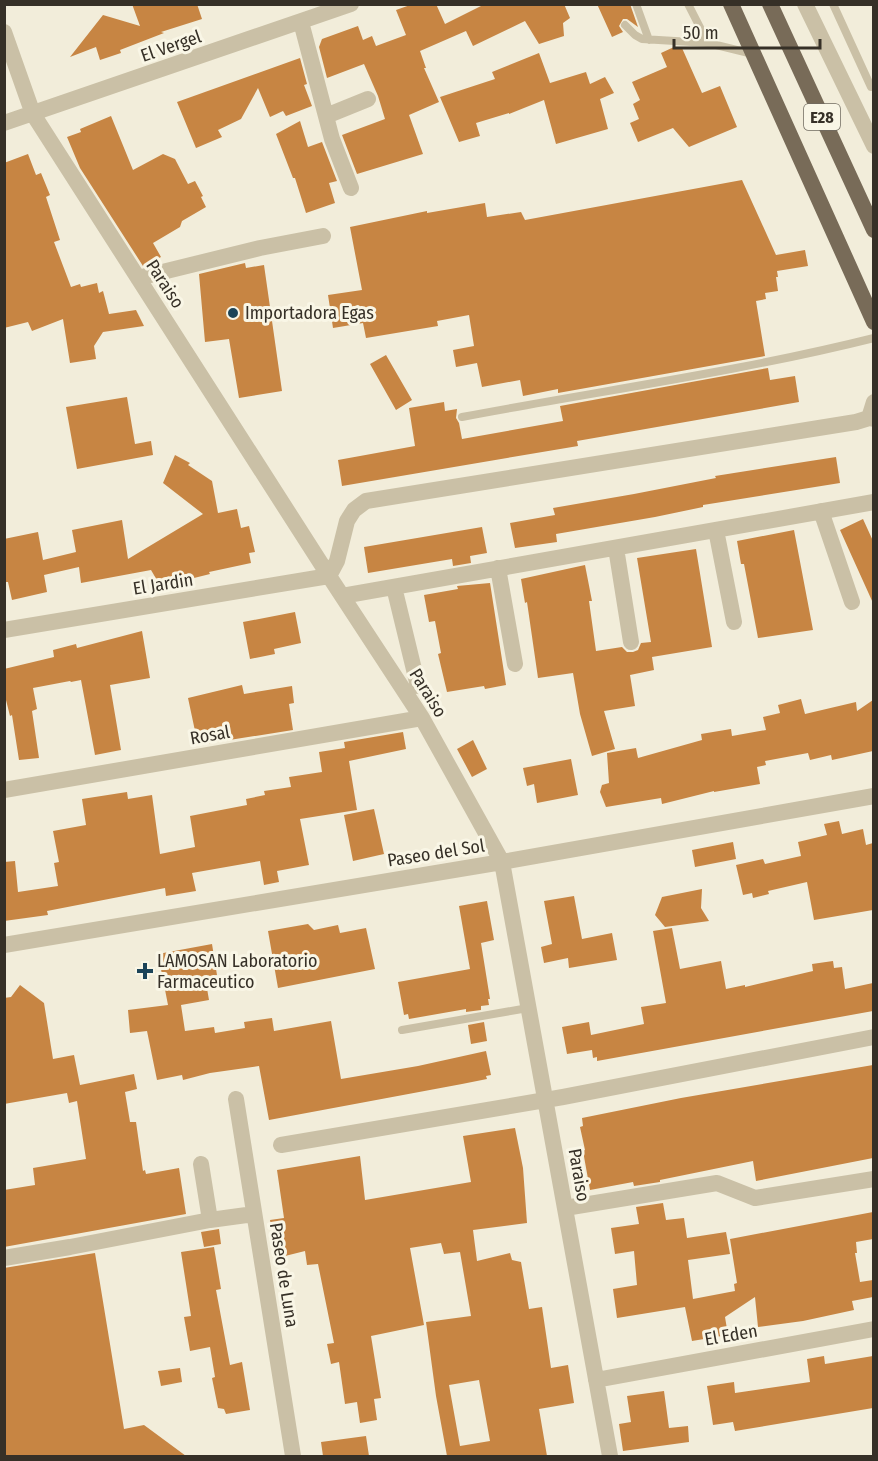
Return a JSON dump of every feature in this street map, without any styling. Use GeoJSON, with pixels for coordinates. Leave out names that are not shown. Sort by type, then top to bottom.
{"type":"FeatureCollection","features":[{"type":"Feature","properties":{"kind":"main road","name":"E28"},"geometry":{"type":"LineString","coordinates":[[731,4],[873,322]]}},
{"type":"Feature","properties":{"kind":"main road","name":"E28"},"geometry":{"type":"LineString","coordinates":[[770,4],[873,230]]}},
{"type":"Feature","properties":{"kind":"street","name":"El Vergel"},"geometry":{"type":"LineString","coordinates":[[4,123],[351,4]]}},
{"type":"Feature","properties":{"kind":"street"},"geometry":{"type":"LineString","coordinates":[[806,4],[873,146]]}},
{"type":"Feature","properties":{"kind":"street"},"geometry":{"type":"LineString","coordinates":[[301,22],[332,139],[351,188]]}},
{"type":"Feature","properties":{"kind":"street","name":"Paraiso"},"geometry":{"type":"LineString","coordinates":[[4,32],[33,114],[422,718],[501,862],[610,1456]]}},
{"type":"Feature","properties":{"kind":"street"},"geometry":{"type":"LineString","coordinates":[[326,116],[368,99]]}},
{"type":"Feature","properties":{"kind":"street"},"geometry":{"type":"LineString","coordinates":[[138,278],[260,248],[323,236]]}},
{"type":"Feature","properties":{"kind":"street"},"geometry":{"type":"LineString","coordinates":[[329,576],[337,561],[347,521],[354,510],[366,501],[856,422],[872,413]]}},
{"type":"Feature","properties":{"kind":"street"},"geometry":{"type":"LineString","coordinates":[[342,596],[873,502]]}},
{"type":"Feature","properties":{"kind":"street"},"geometry":{"type":"LineString","coordinates":[[821,512],[852,602]]}},
{"type":"Feature","properties":{"kind":"street"},"geometry":{"type":"LineString","coordinates":[[716,530],[734,622]]}},
{"type":"Feature","properties":{"kind":"street"},"geometry":{"type":"LineString","coordinates":[[616,548],[631,642]]}},
{"type":"Feature","properties":{"kind":"street"},"geometry":{"type":"LineString","coordinates":[[498,568],[515,664]]}},
{"type":"Feature","properties":{"kind":"street","name":"El Jardin"},"geometry":{"type":"LineString","coordinates":[[4,630],[329,576]]}},
{"type":"Feature","properties":{"kind":"street"},"geometry":{"type":"LineString","coordinates":[[394,587],[418,686]]}},
{"type":"Feature","properties":{"kind":"street","name":"Rosal"},"geometry":{"type":"LineString","coordinates":[[4,790],[422,718]]}},
{"type":"Feature","properties":{"kind":"street","name":"Paseo del Sol"},"geometry":{"type":"LineString","coordinates":[[4,945],[501,862],[873,796]]}},
{"type":"Feature","properties":{"kind":"street"},"geometry":{"type":"LineString","coordinates":[[281,1145],[575,1095],[873,1037]]}},
{"type":"Feature","properties":{"kind":"street","name":"Paseo de Luna"},"geometry":{"type":"LineString","coordinates":[[236,1099],[293,1456]]}},
{"type":"Feature","properties":{"kind":"street"},"geometry":{"type":"LineString","coordinates":[[201,1164],[210,1220]]}},
{"type":"Feature","properties":{"kind":"street"},"geometry":{"type":"LineString","coordinates":[[565,1209],[717,1183],[755,1197],[873,1179]]}},
{"type":"Feature","properties":{"kind":"street"},"geometry":{"type":"LineString","coordinates":[[4,1258],[254,1214]]}},
{"type":"Feature","properties":{"kind":"street","name":"El Eden"},"geometry":{"type":"LineString","coordinates":[[596,1380],[873,1329]]}},
{"type":"Feature","properties":{"kind":"lane"},"geometry":{"type":"LineString","coordinates":[[636,4],[649,40]]}},
{"type":"Feature","properties":{"kind":"lane"},"geometry":{"type":"LineString","coordinates":[[688,4],[708,44]]}},
{"type":"Feature","properties":{"kind":"lane"},"geometry":{"type":"LineString","coordinates":[[833,4],[871,87],[873,86]]}},
{"type":"Feature","properties":{"kind":"lane"},"geometry":{"type":"LineString","coordinates":[[625,25],[635,35],[649,40],[708,44],[755,55]]}},
{"type":"Feature","properties":{"kind":"lane"},"geometry":{"type":"LineString","coordinates":[[462,417],[814,353],[873,338]]}},
{"type":"Feature","properties":{"kind":"lane"},"geometry":{"type":"LineString","coordinates":[[402,1030],[528,1008]]}},
{"type":"Feature","properties":{"kind":"building"},"geometry":{"type":"Polygon","coordinates":[[[132,4],[197,4],[202,19],[161,32],[164,33],[100,60],[96,47],[70,57],[103,15],[140,26],[132,4]]]}},
{"type":"Feature","properties":{"kind":"building"},"geometry":{"type":"Polygon","coordinates":[[[413,4],[436,4],[445,24],[485,4],[564,4],[570,18],[563,23],[564,36],[539,44],[525,21],[473,46],[466,31],[420,51],[426,68],[424,68],[439,102],[409,115],[423,154],[357,174],[342,135],[385,119],[364,64],[327,78],[319,47],[322,39],[358,26],[363,40],[372,36],[376,46],[406,35],[396,10],[413,4]]]}},
{"type":"Feature","properties":{"kind":"building"},"geometry":{"type":"Polygon","coordinates":[[[597,4],[630,4],[638,27],[627,19],[623,19],[619,26],[623,32],[612,37],[597,4]]]}},
{"type":"Feature","properties":{"kind":"building"},"geometry":{"type":"Polygon","coordinates":[[[674,47],[682,48],[702,93],[720,86],[737,127],[689,147],[673,128],[638,142],[630,123],[639,119],[633,104],[640,100],[632,82],[667,67],[661,53],[674,47]]]}},
{"type":"Feature","properties":{"kind":"building"},"geometry":{"type":"Polygon","coordinates":[[[539,53],[550,83],[586,72],[590,84],[605,77],[614,93],[600,99],[608,129],[556,144],[544,100],[509,114],[476,123],[480,136],[459,142],[440,97],[495,79],[492,72],[539,53]]]}},
{"type":"Feature","properties":{"kind":"building"},"geometry":{"type":"Polygon","coordinates":[[[300,58],[307,84],[304,85],[312,106],[286,116],[283,111],[270,117],[258,88],[241,119],[218,130],[222,137],[196,148],[177,102],[300,58]]]}},
{"type":"Feature","properties":{"kind":"building"},"geometry":{"type":"Polygon","coordinates":[[[111,116],[133,170],[163,154],[175,159],[188,184],[195,181],[206,207],[182,221],[180,227],[153,243],[161,257],[143,266],[80,168],[67,137],[111,116]]]}},
{"type":"Feature","properties":{"kind":"building"},"geometry":{"type":"Polygon","coordinates":[[[300,121],[308,147],[322,142],[337,181],[329,183],[335,203],[306,213],[295,178],[293,178],[276,134],[300,121]]]}},
{"type":"Feature","properties":{"kind":"building"},"geometry":{"type":"Polygon","coordinates":[[[28,154],[36,175],[41,173],[50,195],[46,197],[60,240],[54,242],[71,287],[97,283],[99,293],[103,291],[109,314],[136,310],[144,326],[103,332],[94,346],[96,359],[70,363],[63,319],[32,331],[28,322],[4,328],[4,163],[28,154]]]}},
{"type":"Feature","properties":{"kind":"building"},"geometry":{"type":"Polygon","coordinates":[[[742,180],[776,255],[805,250],[808,266],[777,271],[778,291],[765,293],[766,299],[756,301],[765,356],[558,393],[558,389],[523,396],[520,380],[482,387],[477,363],[456,367],[453,350],[474,346],[469,315],[437,321],[438,326],[366,338],[363,323],[333,328],[328,295],[362,290],[350,227],[427,211],[427,213],[485,203],[487,217],[521,212],[525,220],[742,180]]]}},
{"type":"Feature","properties":{"kind":"building"},"geometry":{"type":"Polygon","coordinates":[[[245,263],[246,268],[264,265],[282,391],[239,398],[229,339],[205,342],[199,274],[245,263]]]}},
{"type":"Feature","properties":{"kind":"building"},"geometry":{"type":"Polygon","coordinates":[[[386,355],[412,400],[396,410],[370,364],[386,355]]]}},
{"type":"Feature","properties":{"kind":"building"},"geometry":{"type":"Polygon","coordinates":[[[768,368],[770,380],[795,376],[799,402],[577,441],[578,446],[342,486],[338,460],[415,446],[409,408],[444,402],[445,411],[457,409],[456,418],[462,439],[563,421],[560,406],[768,368]]]}},
{"type":"Feature","properties":{"kind":"building"},"geometry":{"type":"Polygon","coordinates":[[[127,397],[135,444],[151,441],[153,455],[77,469],[66,407],[127,397]]]}},
{"type":"Feature","properties":{"kind":"building"},"geometry":{"type":"Polygon","coordinates":[[[175,455],[190,463],[188,465],[212,481],[218,513],[237,509],[241,528],[249,526],[255,552],[249,553],[251,563],[209,572],[210,574],[182,581],[174,579],[161,587],[151,570],[81,583],[79,567],[44,575],[47,592],[12,600],[8,582],[4,582],[4,539],[38,532],[43,560],[76,552],[72,530],[122,520],[128,559],[203,514],[163,483],[175,455]]]}},
{"type":"Feature","properties":{"kind":"building"},"geometry":{"type":"Polygon","coordinates":[[[836,457],[840,483],[703,505],[703,507],[655,517],[556,534],[557,542],[515,548],[510,523],[555,515],[553,508],[716,478],[715,476],[836,457]]]}},
{"type":"Feature","properties":{"kind":"building"},"geometry":{"type":"Polygon","coordinates":[[[863,519],[873,541],[873,603],[840,530],[863,519]]]}},
{"type":"Feature","properties":{"kind":"building"},"geometry":{"type":"Polygon","coordinates":[[[482,527],[487,553],[470,556],[471,563],[453,566],[452,559],[368,573],[364,547],[482,527]]]}},
{"type":"Feature","properties":{"kind":"building"},"geometry":{"type":"Polygon","coordinates":[[[794,530],[813,630],[758,638],[744,564],[741,564],[737,541],[794,530]]]}},
{"type":"Feature","properties":{"kind":"building"},"geometry":{"type":"Polygon","coordinates":[[[696,549],[712,647],[652,657],[654,670],[630,675],[635,706],[604,711],[615,749],[592,756],[580,714],[573,673],[538,678],[527,602],[525,603],[521,579],[585,565],[592,601],[589,601],[596,651],[622,647],[627,652],[633,652],[638,650],[641,643],[651,642],[637,558],[696,549]]]}},
{"type":"Feature","properties":{"kind":"building"},"geometry":{"type":"Polygon","coordinates":[[[490,583],[506,685],[447,692],[438,654],[441,653],[435,621],[429,622],[424,595],[458,589],[457,586],[490,583]]]}},
{"type":"Feature","properties":{"kind":"building"},"geometry":{"type":"Polygon","coordinates":[[[295,612],[301,643],[274,649],[275,654],[250,659],[243,622],[295,612]]]}},
{"type":"Feature","properties":{"kind":"building"},"geometry":{"type":"Polygon","coordinates":[[[142,631],[150,678],[110,685],[121,750],[95,755],[81,680],[70,681],[33,688],[37,709],[32,711],[39,758],[19,760],[12,715],[10,716],[4,692],[4,669],[54,657],[53,650],[76,644],[77,648],[142,631]]]}},
{"type":"Feature","properties":{"kind":"building"},"geometry":{"type":"Polygon","coordinates":[[[242,685],[244,694],[292,686],[294,703],[289,704],[293,730],[198,745],[188,698],[242,685]]]}},
{"type":"Feature","properties":{"kind":"building"},"geometry":{"type":"Polygon","coordinates":[[[801,699],[805,714],[856,702],[857,711],[873,700],[873,751],[832,760],[831,755],[810,760],[808,753],[765,761],[766,765],[757,767],[760,784],[714,791],[662,804],[661,798],[606,807],[600,792],[602,785],[609,783],[607,753],[636,748],[638,758],[702,740],[701,734],[731,729],[732,736],[766,730],[763,717],[780,713],[778,705],[801,699]]]}},
{"type":"Feature","properties":{"kind":"building"},"geometry":{"type":"Polygon","coordinates":[[[403,732],[406,749],[349,761],[357,810],[300,819],[309,865],[277,871],[279,882],[264,885],[260,861],[192,873],[196,891],[166,896],[165,888],[47,911],[48,915],[4,921],[4,862],[15,861],[18,892],[58,886],[54,863],[59,862],[53,831],[86,825],[82,799],[127,792],[128,799],[152,795],[160,854],[195,847],[190,816],[247,805],[246,799],[265,795],[264,791],[291,787],[289,777],[322,772],[319,752],[345,748],[344,742],[403,732]]]}},
{"type":"Feature","properties":{"kind":"building"},"geometry":{"type":"Polygon","coordinates":[[[473,740],[487,769],[472,777],[457,749],[473,740]]]}},
{"type":"Feature","properties":{"kind":"building"},"geometry":{"type":"Polygon","coordinates":[[[571,759],[578,795],[537,803],[534,784],[527,786],[523,768],[571,759]]]}},
{"type":"Feature","properties":{"kind":"building"},"geometry":{"type":"Polygon","coordinates":[[[374,809],[384,854],[353,861],[344,815],[374,809]]]}},
{"type":"Feature","properties":{"kind":"building"},"geometry":{"type":"Polygon","coordinates":[[[839,821],[842,834],[863,829],[866,845],[873,843],[873,910],[814,920],[807,882],[768,891],[769,894],[753,898],[752,893],[743,895],[736,865],[763,859],[765,864],[801,856],[798,842],[827,835],[824,824],[839,821]]]}},
{"type":"Feature","properties":{"kind":"building"},"geometry":{"type":"Polygon","coordinates":[[[733,842],[736,859],[695,867],[692,850],[733,842]]]}},
{"type":"Feature","properties":{"kind":"building"},"geometry":{"type":"Polygon","coordinates":[[[702,889],[701,908],[709,921],[665,927],[655,915],[662,897],[702,889]]]}},
{"type":"Feature","properties":{"kind":"building"},"geometry":{"type":"Polygon","coordinates":[[[574,896],[582,939],[612,933],[617,960],[569,968],[568,958],[544,963],[541,947],[552,944],[544,901],[574,896]]]}},
{"type":"Feature","properties":{"kind":"building"},"geometry":{"type":"Polygon","coordinates":[[[487,901],[494,940],[481,943],[489,1005],[481,1006],[481,1010],[466,1012],[466,1009],[409,1019],[408,1014],[404,1015],[398,982],[470,969],[459,906],[487,901]]]}},
{"type":"Feature","properties":{"kind":"building"},"geometry":{"type":"Polygon","coordinates":[[[308,924],[314,930],[338,925],[340,933],[366,928],[375,969],[278,988],[268,931],[308,924]]]}},
{"type":"Feature","properties":{"kind":"building"},"geometry":{"type":"Polygon","coordinates":[[[672,928],[680,969],[721,961],[726,989],[745,985],[745,987],[813,971],[812,964],[833,961],[834,968],[842,967],[845,989],[873,983],[873,1011],[597,1061],[597,1057],[593,1058],[592,1050],[567,1054],[562,1027],[589,1022],[591,1035],[644,1024],[641,1007],[666,1003],[653,931],[672,928]]]}},
{"type":"Feature","properties":{"kind":"building"},"geometry":{"type":"Polygon","coordinates":[[[212,944],[217,975],[205,977],[209,1000],[181,1005],[185,1031],[214,1027],[215,1033],[245,1028],[244,1022],[272,1018],[274,1031],[331,1021],[341,1079],[418,1066],[486,1051],[491,1075],[486,1076],[487,1079],[269,1120],[259,1066],[210,1073],[183,1080],[182,1075],[157,1080],[147,1031],[130,1033],[128,1010],[168,1005],[158,954],[212,944]]]}},
{"type":"Feature","properties":{"kind":"building"},"geometry":{"type":"Polygon","coordinates":[[[20,985],[44,1003],[53,1059],[74,1055],[80,1085],[134,1074],[137,1089],[125,1092],[130,1122],[136,1122],[143,1171],[145,1170],[146,1174],[179,1168],[186,1214],[4,1247],[4,1190],[35,1185],[33,1168],[86,1159],[77,1101],[69,1103],[67,1093],[4,1104],[4,998],[11,997],[20,985]]]}},
{"type":"Feature","properties":{"kind":"building"},"geometry":{"type":"Polygon","coordinates":[[[484,1022],[487,1041],[471,1044],[468,1025],[484,1022]]]}},
{"type":"Feature","properties":{"kind":"building"},"geometry":{"type":"Polygon","coordinates":[[[873,1065],[873,1158],[756,1181],[753,1161],[660,1180],[660,1182],[634,1186],[633,1182],[590,1190],[580,1127],[583,1126],[582,1118],[681,1098],[873,1065]]]}},
{"type":"Feature","properties":{"kind":"building"},"geometry":{"type":"Polygon","coordinates":[[[515,1128],[523,1168],[527,1223],[473,1230],[477,1261],[510,1253],[512,1260],[521,1262],[529,1309],[542,1307],[551,1368],[568,1365],[574,1403],[539,1409],[547,1456],[447,1456],[426,1322],[471,1316],[460,1252],[444,1254],[441,1243],[410,1248],[424,1325],[371,1336],[381,1398],[374,1399],[377,1420],[360,1423],[357,1402],[345,1404],[339,1362],[331,1364],[327,1344],[334,1343],[318,1264],[307,1265],[305,1251],[277,1258],[270,1220],[284,1218],[277,1170],[360,1156],[365,1200],[471,1182],[463,1136],[515,1128]],[[479,1380],[449,1385],[460,1446],[490,1441],[479,1380]]]}},
{"type":"Feature","properties":{"kind":"building"},"geometry":{"type":"Polygon","coordinates":[[[663,1203],[666,1220],[684,1218],[687,1238],[726,1232],[730,1254],[688,1260],[693,1299],[735,1291],[734,1284],[737,1283],[730,1239],[873,1212],[873,1239],[856,1242],[857,1253],[855,1253],[860,1282],[873,1280],[873,1297],[852,1301],[854,1310],[803,1321],[758,1327],[755,1297],[725,1317],[728,1335],[692,1341],[685,1307],[617,1318],[613,1289],[637,1285],[634,1251],[615,1254],[611,1228],[639,1224],[636,1207],[663,1203]]]}},
{"type":"Feature","properties":{"kind":"building"},"geometry":{"type":"Polygon","coordinates":[[[219,1229],[221,1244],[204,1247],[201,1232],[219,1229]]]}},
{"type":"Feature","properties":{"kind":"building"},"geometry":{"type":"Polygon","coordinates":[[[214,1247],[221,1289],[216,1290],[230,1365],[242,1362],[250,1410],[226,1414],[224,1409],[218,1408],[212,1378],[215,1377],[210,1347],[190,1351],[184,1317],[191,1316],[181,1252],[214,1247]]]}},
{"type":"Feature","properties":{"kind":"building"},"geometry":{"type":"Polygon","coordinates":[[[95,1253],[124,1429],[144,1425],[186,1456],[4,1456],[4,1268],[95,1253]]]}},
{"type":"Feature","properties":{"kind":"building"},"geometry":{"type":"Polygon","coordinates":[[[824,1356],[825,1364],[873,1356],[873,1408],[735,1431],[733,1422],[713,1425],[707,1386],[734,1382],[735,1393],[810,1382],[807,1359],[824,1356]]]}},
{"type":"Feature","properties":{"kind":"building"},"geometry":{"type":"Polygon","coordinates":[[[180,1368],[182,1382],[161,1386],[158,1371],[180,1368]]]}},
{"type":"Feature","properties":{"kind":"building"},"geometry":{"type":"Polygon","coordinates":[[[664,1391],[669,1428],[688,1426],[689,1442],[623,1451],[619,1424],[631,1422],[627,1396],[664,1391]]]}},
{"type":"Feature","properties":{"kind":"building"},"geometry":{"type":"Polygon","coordinates":[[[366,1436],[369,1456],[323,1456],[321,1442],[366,1436]]]}},
{"type":"Feature","properties":{"kind":"place","name":"Importadora Egas"},"geometry":{"type":"Point","coordinates":[233,313]}},
{"type":"Feature","properties":{"kind":"place","name":"LAMOSAN Laboratorio Farmaceutico"},"geometry":{"type":"Point","coordinates":[145,971]}}]}
